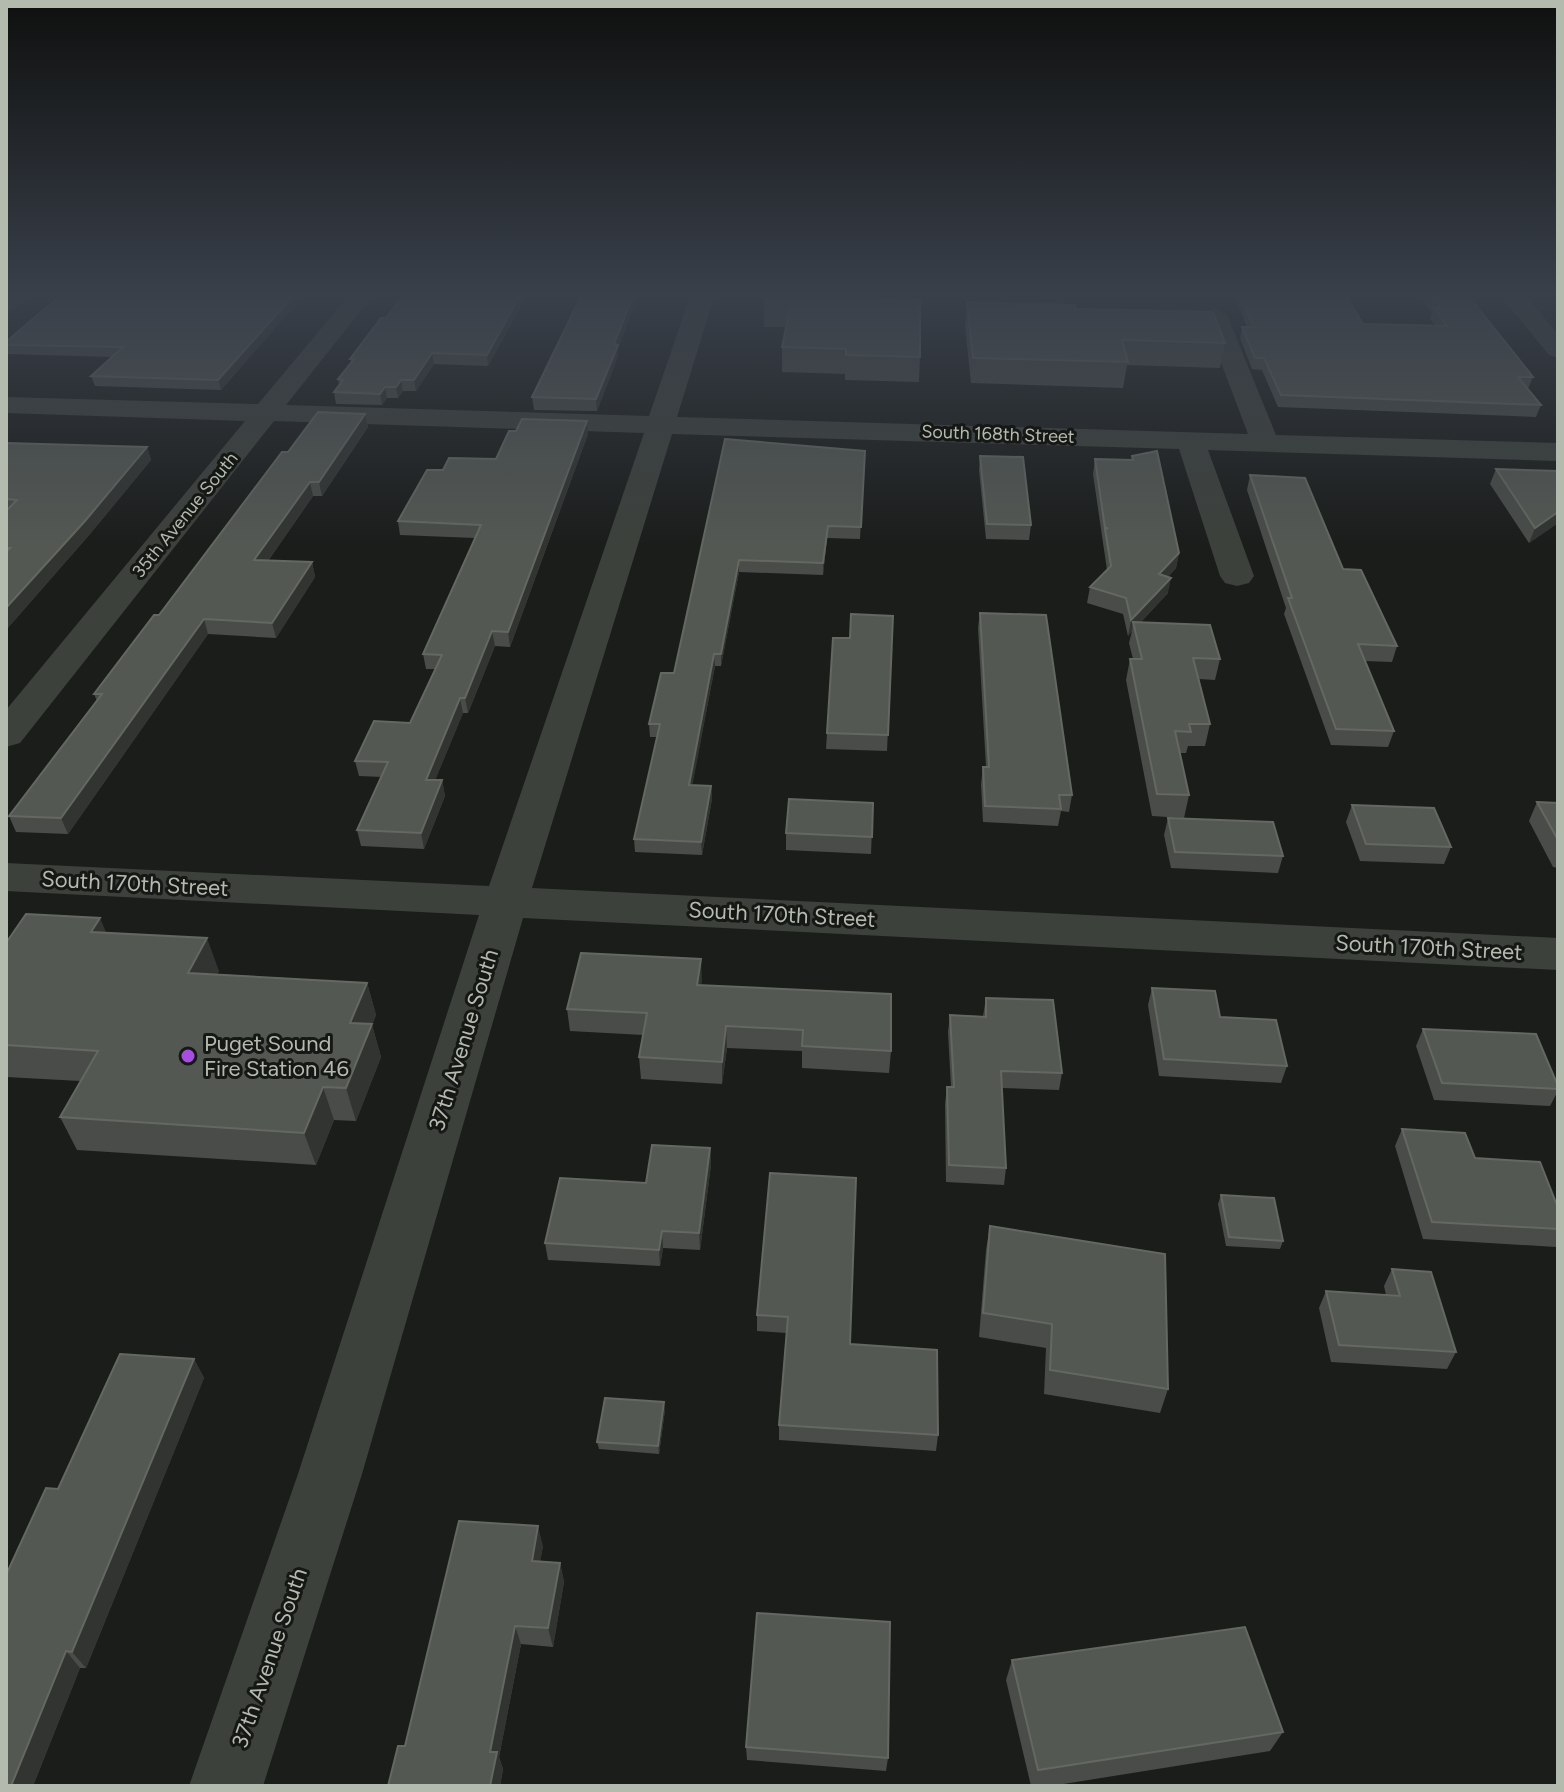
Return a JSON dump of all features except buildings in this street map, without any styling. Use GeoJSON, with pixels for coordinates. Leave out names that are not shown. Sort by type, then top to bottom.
{"type":"FeatureCollection","features":[{"type":"Feature","properties":{"kind":"street","name":"35th Avenue South"},"geometry":{"type":"LineString","coordinates":[[6,735],[296,378]]}},
{"type":"Feature","properties":{"kind":"street","name":"37th Avenue South"},"geometry":{"type":"LineString","coordinates":[[226,1786],[330,1474],[506,900],[676,378]]}},
{"type":"Feature","properties":{"kind":"street"},"geometry":{"type":"LineString","coordinates":[[1241,378],[1265,442]]}},
{"type":"Feature","properties":{"kind":"street","name":"South 168th Street"},"geometry":{"type":"LineString","coordinates":[[6,405],[1558,452]]}},
{"type":"Feature","properties":{"kind":"street"},"geometry":{"type":"LineString","coordinates":[[1190,439],[1237,576]]}},
{"type":"Feature","properties":{"kind":"street","name":"South 170th Street"},"geometry":{"type":"LineString","coordinates":[[6,877],[1558,954]]}},
{"type":"Feature","properties":{"kind":"place","name":"Puget Sound Fire Station 46"},"geometry":{"type":"Point","coordinates":[188,1056]}}]}
